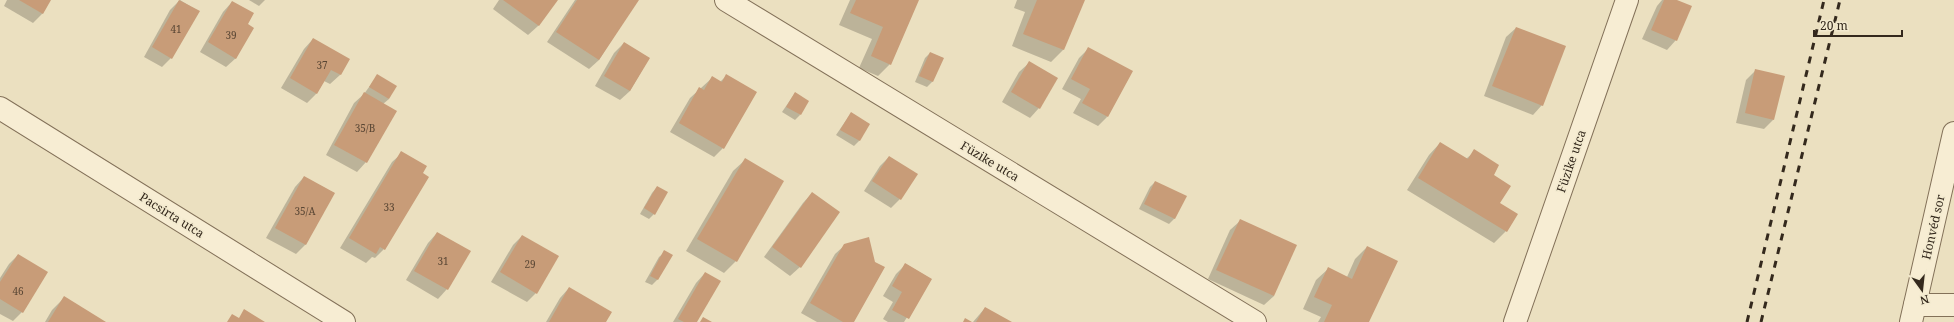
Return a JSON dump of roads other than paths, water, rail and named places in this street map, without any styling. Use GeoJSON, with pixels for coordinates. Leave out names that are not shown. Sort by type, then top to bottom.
{"type":"FeatureCollection","features":[{"type":"Feature","properties":{"kind":"street","name":"Füzike utca"},"geometry":{"type":"LineString","coordinates":[[726,0],[1255,322]]}},
{"type":"Feature","properties":{"kind":"street","name":"Füzike utca"},"geometry":{"type":"LineString","coordinates":[[1515,322],[1627,0]]}},
{"type":"Feature","properties":{"kind":"street","name":"Pacsirta utca"},"geometry":{"type":"LineString","coordinates":[[0,108],[344,322]]}},
{"type":"Feature","properties":{"kind":"street","name":"Honvéd sor"},"geometry":{"type":"LineString","coordinates":[[1913,313],[1954,133]]}},
{"type":"Feature","properties":{"kind":"street"},"geometry":{"type":"LineString","coordinates":[[1913,313],[1954,305]]}},
{"type":"Feature","properties":{"kind":"railway"},"geometry":{"type":"LineString","coordinates":[[1747,322],[1824,0]]}},
{"type":"Feature","properties":{"kind":"railway"},"geometry":{"type":"LineString","coordinates":[[1761,322],[1840,0]]}}]}
